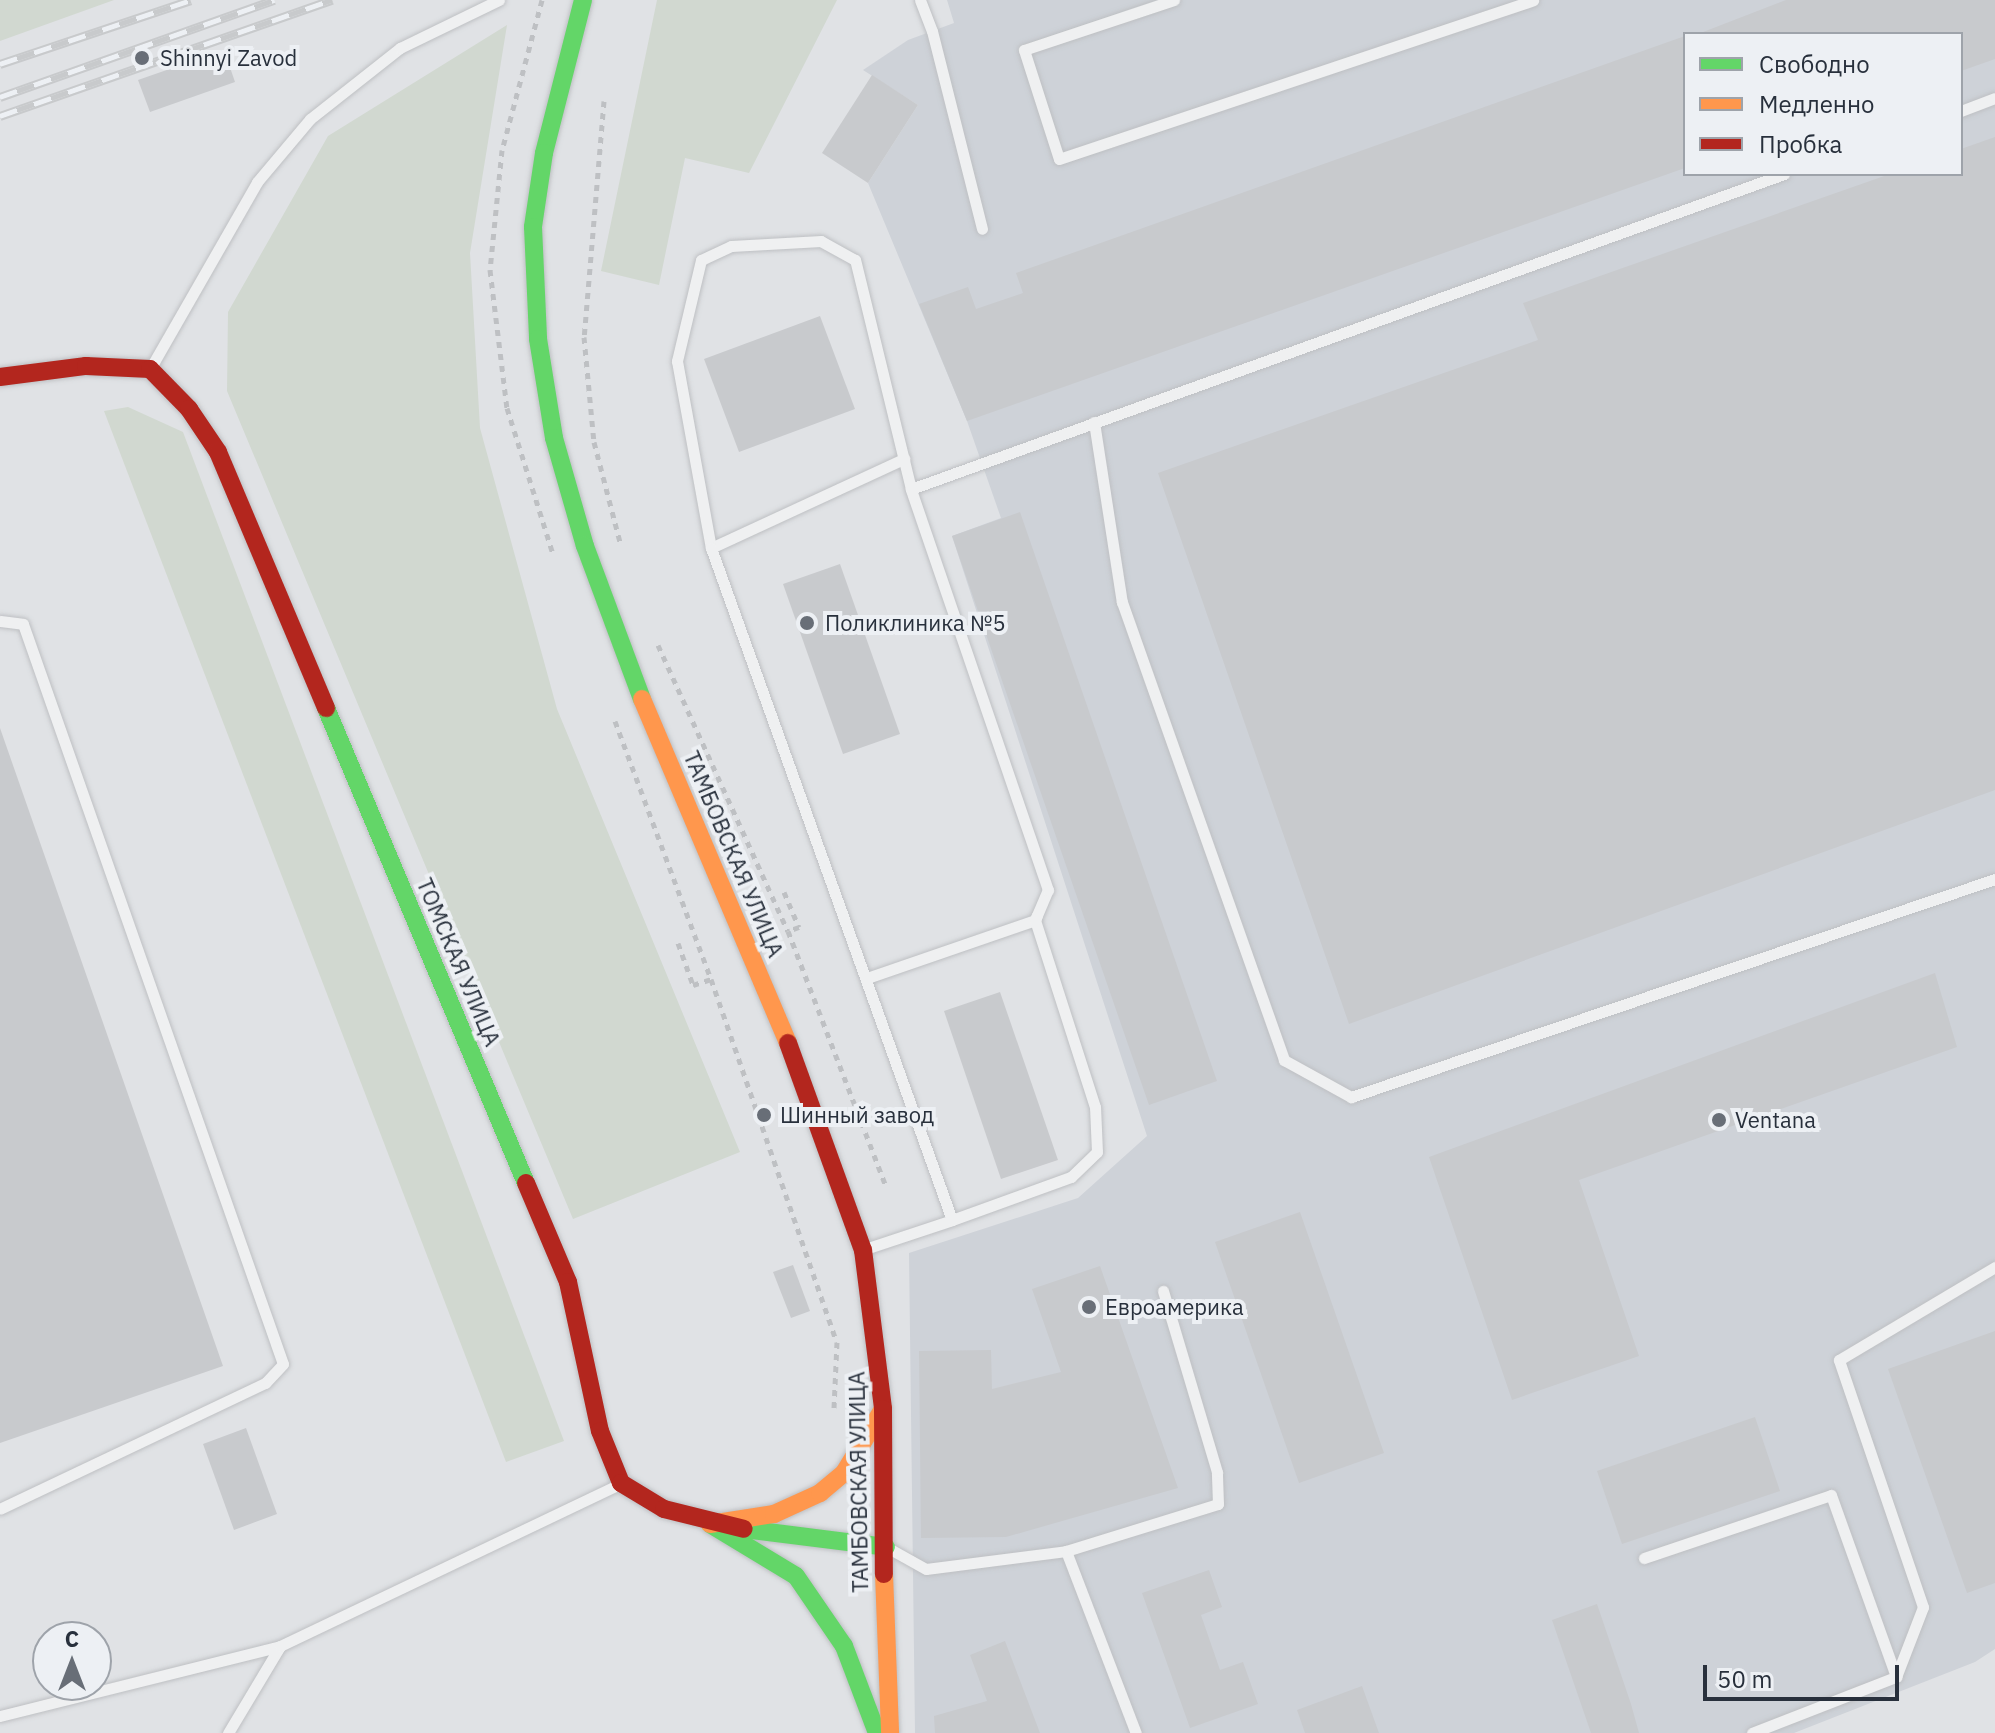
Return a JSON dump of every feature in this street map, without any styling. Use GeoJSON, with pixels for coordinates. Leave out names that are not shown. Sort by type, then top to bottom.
{"type":"FeatureCollection","features":[{"type":"Feature","properties":{"kind":"main road","name":"ТАМБОВСКАЯ УЛИЦА"},"geometry":{"type":"LineString","coordinates":[[583,0],[544,153],[533,227],[538,339],[554,438],[585,546],[645,706],[813,1101],[863,1250],[883,1409],[886,1547],[884,1661],[890,1733]]}},
{"type":"Feature","properties":{"kind":"main road"},"geometry":{"type":"LineString","coordinates":[[0,377],[86,366],[150,369]]}},
{"type":"Feature","properties":{"kind":"main road","name":"ТОМСКАЯ УЛИЦА"},"geometry":{"type":"LineString","coordinates":[[150,369],[189,409],[224,466],[568,1282],[600,1431],[621,1483]]}},
{"type":"Feature","properties":{"kind":"main road"},"geometry":{"type":"LineString","coordinates":[[710,1524],[774,1514],[820,1493],[844,1473],[883,1409]]}},
{"type":"Feature","properties":{"kind":"main road"},"geometry":{"type":"LineString","coordinates":[[621,1483],[664,1509],[710,1524],[886,1547]]}},
{"type":"Feature","properties":{"kind":"main road"},"geometry":{"type":"LineString","coordinates":[[710,1524],[796,1576],[844,1646],[877,1733]]}},
{"type":"Feature","properties":{"kind":"lane"},"geometry":{"type":"LineString","coordinates":[[150,369],[257,182],[310,119],[400,48],[499,0]]}},
{"type":"Feature","properties":{"kind":"lane"},"geometry":{"type":"LineString","coordinates":[[920,0],[932,31],[982,229]]}},
{"type":"Feature","properties":{"kind":"lane"},"geometry":{"type":"LineString","coordinates":[[1174,0],[1024,50],[1059,159],[1533,0]]}},
{"type":"Feature","properties":{"kind":"lane"},"geometry":{"type":"LineString","coordinates":[[1963,110],[1995,98]]}},
{"type":"Feature","properties":{"kind":"lane"},"geometry":{"type":"LineString","coordinates":[[911,489],[1778,176]]}},
{"type":"Feature","properties":{"kind":"lane"},"geometry":{"type":"LineString","coordinates":[[863,1250],[952,1220],[1071,1177],[1097,1152],[1095,1107],[1035,920],[1048,890],[911,489],[855,260],[821,241],[731,246],[701,260],[677,361],[711,548],[952,1220]]}},
{"type":"Feature","properties":{"kind":"lane"},"geometry":{"type":"LineString","coordinates":[[1094,422],[1122,602],[1284,1060],[1351,1097],[1995,879]]}},
{"type":"Feature","properties":{"kind":"lane"},"geometry":{"type":"LineString","coordinates":[[711,548],[904,459]]}},
{"type":"Feature","properties":{"kind":"lane"},"geometry":{"type":"LineString","coordinates":[[0,621],[23,624],[283,1364],[265,1383],[0,1509]]}},
{"type":"Feature","properties":{"kind":"lane"},"geometry":{"type":"LineString","coordinates":[[867,978],[1035,920]]}},
{"type":"Feature","properties":{"kind":"lane"},"geometry":{"type":"LineString","coordinates":[[1752,1733],[1896,1677],[1923,1607],[1839,1360],[1995,1267]]}},
{"type":"Feature","properties":{"kind":"lane"},"geometry":{"type":"LineString","coordinates":[[886,1547],[926,1569],[1066,1551],[1218,1504],[1217,1472],[1163,1291]]}},
{"type":"Feature","properties":{"kind":"lane"},"geometry":{"type":"LineString","coordinates":[[0,1716],[280,1646],[621,1483]]}},
{"type":"Feature","properties":{"kind":"lane"},"geometry":{"type":"LineString","coordinates":[[1644,1558],[1831,1495],[1896,1677]]}},
{"type":"Feature","properties":{"kind":"lane"},"geometry":{"type":"LineString","coordinates":[[1066,1551],[1136,1733]]}},
{"type":"Feature","properties":{"kind":"lane"},"geometry":{"type":"LineString","coordinates":[[228,1733],[280,1646]]}},
{"type":"Feature","properties":{"kind":"path"},"geometry":{"type":"LineString","coordinates":[[524,83],[542,0]]}},
{"type":"Feature","properties":{"kind":"path"},"geometry":{"type":"LineString","coordinates":[[604,101],[584,337],[594,442],[623,556]]}},
{"type":"Feature","properties":{"kind":"path"},"geometry":{"type":"LineString","coordinates":[[657,643],[788,931],[886,1186]]}},
{"type":"Feature","properties":{"kind":"path"},"geometry":{"type":"LineString","coordinates":[[784,892],[799,927],[788,931]]}},
{"type":"Feature","properties":{"kind":"path"},"geometry":{"type":"LineString","coordinates":[[678,943],[693,985],[711,979],[837,1342],[834,1408]]}},
{"type":"Feature","properties":{"kind":"shaded area"},"geometry":{"type":"Polygon","coordinates":[[[0,0],[114,0],[0,41],[0,0]]]}},
{"type":"Feature","properties":{"kind":"shaded area"},"geometry":{"type":"Polygon","coordinates":[[[657,0],[837,0],[749,173],[685,158],[659,285],[601,271],[657,0]]]}},
{"type":"Feature","properties":{"kind":"shaded area"},"geometry":{"type":"Polygon","coordinates":[[[947,0],[1995,0],[1995,1649],[1975,1662],[1794,1733],[915,1733],[909,1253],[1078,1198],[1147,1136],[952,536],[1001,518],[967,421],[868,183],[918,105],[863,70],[908,40],[954,23],[947,0]]]}},
{"type":"Feature","properties":{"kind":"shaded area"},"geometry":{"type":"Polygon","coordinates":[[[507,25],[470,253],[480,428],[557,709],[740,1152],[573,1219],[227,391],[228,312],[328,136],[507,25]]]}},
{"type":"Feature","properties":{"kind":"shaded area"},"geometry":{"type":"Polygon","coordinates":[[[128,407],[183,432],[564,1441],[506,1462],[104,411],[128,407]]]}},
{"type":"Feature","properties":{"kind":"building"},"geometry":{"type":"Polygon","coordinates":[[[1786,0],[1995,0],[1995,59],[1963,70],[1963,32],[1703,32],[1786,0]]]}},
{"type":"Feature","properties":{"kind":"building"},"geometry":{"type":"Polygon","coordinates":[[[1683,37],[1683,169],[967,421],[919,304],[968,287],[976,309],[1023,293],[1016,273],[1683,37]]]}},
{"type":"Feature","properties":{"kind":"building"},"geometry":{"type":"Polygon","coordinates":[[[224,50],[235,82],[150,112],[138,80],[224,50]]]}},
{"type":"Feature","properties":{"kind":"building"},"geometry":{"type":"Polygon","coordinates":[[[872,75],[918,105],[868,183],[822,153],[872,75]]]}},
{"type":"Feature","properties":{"kind":"building"},"geometry":{"type":"Polygon","coordinates":[[[1995,137],[1995,790],[1349,1024],[1158,473],[1538,340],[1523,303],[1884,176],[1963,176],[1963,148],[1995,137]]]}},
{"type":"Feature","properties":{"kind":"building"},"geometry":{"type":"Polygon","coordinates":[[[820,316],[855,409],[739,452],[704,359],[820,316]]]}},
{"type":"Feature","properties":{"kind":"building"},"geometry":{"type":"Polygon","coordinates":[[[1020,512],[1217,1081],[1149,1105],[952,536],[1020,512]]]}},
{"type":"Feature","properties":{"kind":"building"},"geometry":{"type":"Polygon","coordinates":[[[840,564],[900,734],[843,754],[783,584],[840,564]]]}},
{"type":"Feature","properties":{"kind":"building"},"geometry":{"type":"Polygon","coordinates":[[[0,728],[223,1366],[0,1443],[0,728]]]}},
{"type":"Feature","properties":{"kind":"building"},"geometry":{"type":"Polygon","coordinates":[[[1935,973],[1957,1047],[1579,1180],[1639,1356],[1512,1400],[1429,1157],[1935,973]]]}},
{"type":"Feature","properties":{"kind":"building"},"geometry":{"type":"Polygon","coordinates":[[[1000,992],[1058,1160],[1001,1179],[944,1011],[1000,992]]]}},
{"type":"Feature","properties":{"kind":"building"},"geometry":{"type":"Polygon","coordinates":[[[1300,1212],[1384,1453],[1299,1483],[1215,1242],[1300,1212]]]}},
{"type":"Feature","properties":{"kind":"building"},"geometry":{"type":"Polygon","coordinates":[[[793,1265],[810,1311],[791,1318],[773,1272],[793,1265]]]}},
{"type":"Feature","properties":{"kind":"building"},"geometry":{"type":"Polygon","coordinates":[[[1100,1266],[1178,1488],[1006,1537],[921,1538],[919,1351],[991,1350],[992,1389],[1061,1372],[1032,1289],[1100,1266]]]}},
{"type":"Feature","properties":{"kind":"building"},"geometry":{"type":"Polygon","coordinates":[[[1995,1331],[1995,1583],[1967,1593],[1888,1369],[1995,1331]]]}},
{"type":"Feature","properties":{"kind":"building"},"geometry":{"type":"Polygon","coordinates":[[[1755,1417],[1780,1491],[1622,1544],[1597,1471],[1755,1417]]]}},
{"type":"Feature","properties":{"kind":"building"},"geometry":{"type":"Polygon","coordinates":[[[246,1428],[277,1514],[234,1530],[203,1444],[246,1428]]]}},
{"type":"Feature","properties":{"kind":"building"},"geometry":{"type":"Polygon","coordinates":[[[1209,1570],[1222,1607],[1201,1615],[1220,1670],[1243,1662],[1258,1704],[1190,1728],[1142,1593],[1209,1570]]]}},
{"type":"Feature","properties":{"kind":"building"},"geometry":{"type":"Polygon","coordinates":[[[1597,1604],[1639,1733],[1591,1733],[1552,1620],[1597,1604]]]}},
{"type":"Feature","properties":{"kind":"building"},"geometry":{"type":"Polygon","coordinates":[[[1005,1641],[1040,1733],[935,1733],[934,1716],[987,1701],[970,1655],[1005,1641]]]}},
{"type":"Feature","properties":{"kind":"building"},"geometry":{"type":"Polygon","coordinates":[[[1362,1686],[1379,1733],[1305,1733],[1297,1710],[1362,1686]]]}},
{"type":"Feature","properties":{"kind":"railway"},"geometry":{"type":"LineString","coordinates":[[0,64],[191,0]]}},
{"type":"Feature","properties":{"kind":"railway"},"geometry":{"type":"LineString","coordinates":[[0,97],[274,0]]}},
{"type":"Feature","properties":{"kind":"railway"},"geometry":{"type":"LineString","coordinates":[[0,116],[332,0]]}},
{"type":"Feature","properties":{"kind":"traffic: fast"},"geometry":{"type":"LineString","coordinates":[[583,0],[544,153],[533,227],[538,339],[554,438],[585,546],[642,699]]}},
{"type":"Feature","properties":{"kind":"traffic: fast"},"geometry":{"type":"LineString","coordinates":[[326,708],[526,1183]]}},
{"type":"Feature","properties":{"kind":"traffic: fast"},"geometry":{"type":"LineString","coordinates":[[710,1524],[796,1576],[844,1646],[877,1733]]}},
{"type":"Feature","properties":{"kind":"traffic: fast"},"geometry":{"type":"LineString","coordinates":[[744,1529],[886,1547]]}},
{"type":"Feature","properties":{"kind":"traffic: slow"},"geometry":{"type":"LineString","coordinates":[[642,699],[788,1043]]}},
{"type":"Feature","properties":{"kind":"traffic: slow"},"geometry":{"type":"LineString","coordinates":[[710,1524],[774,1514],[820,1493],[844,1473],[883,1409]]}},
{"type":"Feature","properties":{"kind":"traffic: slow"},"geometry":{"type":"LineString","coordinates":[[884,1574],[890,1733]]}},
{"type":"Feature","properties":{"kind":"traffic: jam"},"geometry":{"type":"LineString","coordinates":[[0,377],[86,366],[150,369],[189,409],[218,452],[326,708]]}},
{"type":"Feature","properties":{"kind":"traffic: jam"},"geometry":{"type":"LineString","coordinates":[[788,1043],[863,1250],[883,1409],[884,1574]]}},
{"type":"Feature","properties":{"kind":"traffic: jam"},"geometry":{"type":"LineString","coordinates":[[526,1183],[568,1282],[600,1431],[621,1483],[664,1509],[744,1529]]}},
{"type":"Feature","properties":{"kind":"place","name":"Shinnyi Zavod"},"geometry":{"type":"Point","coordinates":[142,58]}},
{"type":"Feature","properties":{"kind":"place","name":"Поликлиника №5"},"geometry":{"type":"Point","coordinates":[807,623]}},
{"type":"Feature","properties":{"kind":"place","name":"Шинный завод"},"geometry":{"type":"Point","coordinates":[764,1115]}},
{"type":"Feature","properties":{"kind":"place","name":"Ventana"},"geometry":{"type":"Point","coordinates":[1719,1120]}},
{"type":"Feature","properties":{"kind":"place","name":"Евроамерика"},"geometry":{"type":"Point","coordinates":[1089,1307]}}]}
